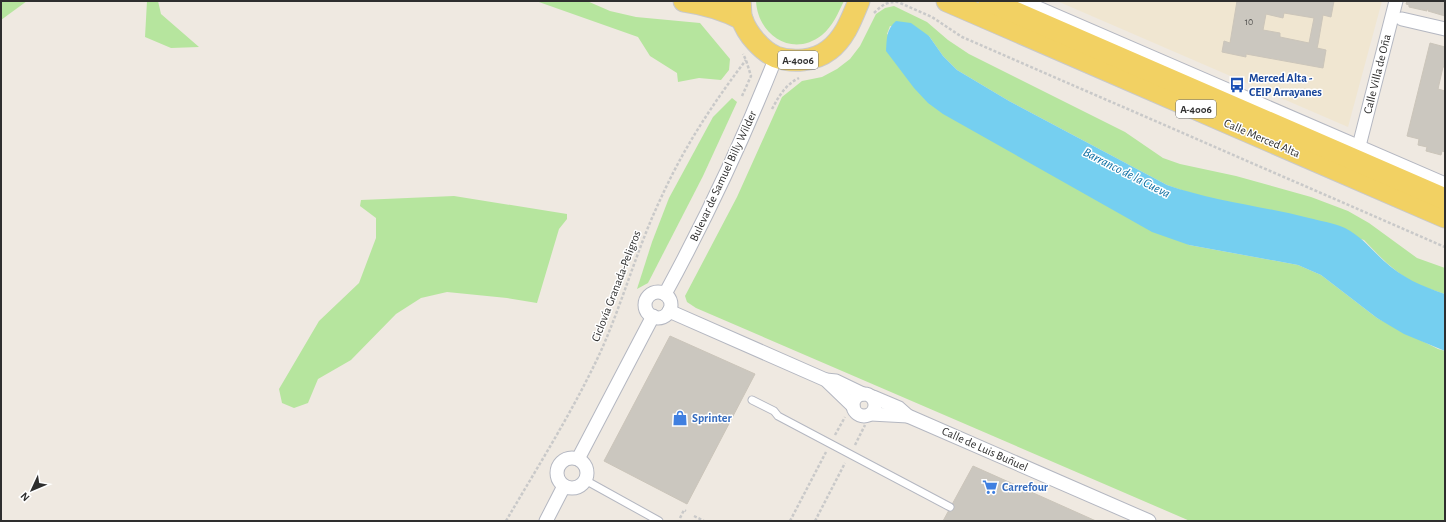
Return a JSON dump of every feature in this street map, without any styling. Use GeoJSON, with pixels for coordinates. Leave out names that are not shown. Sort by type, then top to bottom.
{"type":"FeatureCollection","features":[{"type":"Feature","properties":{"kind":"main road","name":"A-4006"},"geometry":{"type":"LineString","coordinates":[[684,1],[708,5],[726,11],[741,10],[749,34],[761,46],[776,57],[796,60],[814,58],[829,50],[867,7]]}},
{"type":"Feature","properties":{"kind":"main road","name":"Calle Merced Alta"},"geometry":{"type":"LineString","coordinates":[[947,1],[1445,217]]}},
{"type":"Feature","properties":{"kind":"main road","name":"Calle Merced Alta"},"geometry":{"type":"LineString","coordinates":[[989,1],[1445,199]]}},
{"type":"Feature","properties":{"kind":"street"},"geometry":{"type":"LineString","coordinates":[[1022,1],[1206,82],[1445,184]]}},
{"type":"Feature","properties":{"kind":"street","name":"Calle Villa de Oña"},"geometry":{"type":"LineString","coordinates":[[1359,146],[1396,1]]}},
{"type":"Feature","properties":{"kind":"street"},"geometry":{"type":"LineString","coordinates":[[1402,19],[1445,29]]}},
{"type":"Feature","properties":{"kind":"street","name":"Bulevar de Samuel Billy Wilder"},"geometry":{"type":"LineString","coordinates":[[665,294],[716,194],[756,107],[776,57]]}},
{"type":"Feature","properties":{"kind":"street"},"geometry":{"type":"LineString","coordinates":[[661,292],[665,294],[671,302],[670,311],[665,316],[653,316],[647,311],[647,298],[653,293],[661,292]]}},
{"type":"Feature","properties":{"kind":"street","name":"Calle de Luis Buñuel"},"geometry":{"type":"LineString","coordinates":[[670,311],[826,380],[836,381],[899,408],[908,416],[1149,521]]}},
{"type":"Feature","properties":{"kind":"street"},"geometry":{"type":"LineString","coordinates":[[578,459],[653,316]]}},
{"type":"Feature","properties":{"kind":"street","name":"Calle de Luis Buñuel"},"geometry":{"type":"LineString","coordinates":[[826,380],[850,409]]}},
{"type":"Feature","properties":{"kind":"street"},"geometry":{"type":"LineString","coordinates":[[868,395],[876,404],[876,408],[869,418],[858,415],[850,409],[857,396],[868,395]]}},
{"type":"Feature","properties":{"kind":"street","name":"Calle de Luis Buñuel"},"geometry":{"type":"LineString","coordinates":[[869,418],[908,416]]}},
{"type":"Feature","properties":{"kind":"street"},"geometry":{"type":"LineString","coordinates":[[568,458],[578,459],[585,466],[587,475],[585,480],[574,488],[564,486],[558,478],[557,473],[560,464],[568,458]]}},
{"type":"Feature","properties":{"kind":"street"},"geometry":{"type":"LineString","coordinates":[[546,521],[564,486]]}},
{"type":"Feature","properties":{"kind":"lane"},"geometry":{"type":"LineString","coordinates":[[752,400],[774,411],[778,416],[829,444],[950,507]]}},
{"type":"Feature","properties":{"kind":"lane"},"geometry":{"type":"LineString","coordinates":[[585,480],[659,521]]}},
{"type":"Feature","properties":{"kind":"path"},"geometry":{"type":"LineString","coordinates":[[867,7],[892,1],[898,2],[932,17],[962,37],[1445,247]]}},
{"type":"Feature","properties":{"kind":"path"},"geometry":{"type":"LineString","coordinates":[[740,50],[746,60],[751,76],[742,96]]}},
{"type":"Feature","properties":{"kind":"path","name":"Ciclovía Granada-Peligros"},"geometry":{"type":"LineString","coordinates":[[506,521],[580,394],[600,353],[614,322],[643,241],[660,199],[673,173],[713,105],[746,60]]}},
{"type":"Feature","properties":{"kind":"path"},"geometry":{"type":"LineString","coordinates":[[772,109],[780,94],[791,82],[804,77]]}},
{"type":"Feature","properties":{"kind":"path"},"geometry":{"type":"LineString","coordinates":[[833,441],[850,409]]}},
{"type":"Feature","properties":{"kind":"path"},"geometry":{"type":"LineString","coordinates":[[852,451],[869,418]]}},
{"type":"Feature","properties":{"kind":"path"},"geometry":{"type":"LineString","coordinates":[[790,521],[828,448]]}},
{"type":"Feature","properties":{"kind":"path"},"geometry":{"type":"LineString","coordinates":[[814,521],[848,459]]}},
{"type":"Feature","properties":{"kind":"path"},"geometry":{"type":"LineString","coordinates":[[680,518],[684,510],[686,511]]}},
{"type":"Feature","properties":{"kind":"path"},"geometry":{"type":"LineString","coordinates":[[694,516],[704,521]]}},
{"type":"Feature","properties":{"kind":"shaded area"},"geometry":{"type":"Polygon","coordinates":[[[1057,1],[1382,1],[1348,127],[1057,1]]]}},
{"type":"Feature","properties":{"kind":"green space"},"geometry":{"type":"Polygon","coordinates":[[[1,1],[27,1],[1,20],[1,1]]]}},
{"type":"Feature","properties":{"kind":"green space"},"geometry":{"type":"Polygon","coordinates":[[[147,1],[158,1],[161,14],[199,47],[171,48],[145,37],[147,1]]]}},
{"type":"Feature","properties":{"kind":"green space"},"geometry":{"type":"Polygon","coordinates":[[[536,1],[587,1],[610,11],[636,17],[700,23],[730,59],[729,70],[721,80],[699,78],[678,82],[677,73],[650,56],[638,37],[536,1]]]}},
{"type":"Feature","properties":{"kind":"green space"},"geometry":{"type":"Polygon","coordinates":[[[756,1],[844,1],[835,19],[822,35],[811,42],[789,44],[779,40],[770,33],[763,24],[758,13],[756,1]]]}},
{"type":"Feature","properties":{"kind":"green space"},"geometry":{"type":"Polygon","coordinates":[[[894,6],[927,22],[948,40],[969,54],[1125,132],[1163,158],[1180,164],[1236,176],[1311,197],[1348,211],[1369,223],[1417,258],[1445,268],[1445,294],[1421,286],[1397,272],[1364,240],[1187,192],[1167,185],[1009,101],[957,70],[943,56],[929,36],[890,26],[887,34],[1189,245],[1298,265],[1321,275],[1377,318],[1438,349],[1445,351],[1445,521],[1190,521],[696,308],[687,302],[685,296],[737,197],[782,97],[802,81],[822,77],[837,69],[850,59],[860,46],[876,14],[885,8],[894,6]]]}},
{"type":"Feature","properties":{"kind":"green space"},"geometry":{"type":"Polygon","coordinates":[[[732,98],[737,102],[703,176],[648,283],[637,289],[652,242],[669,198],[713,117],[732,98]]]}},
{"type":"Feature","properties":{"kind":"green space"},"geometry":{"type":"Polygon","coordinates":[[[454,196],[567,214],[567,219],[559,229],[537,303],[507,298],[447,292],[421,298],[396,314],[351,360],[318,379],[308,403],[294,408],[282,403],[279,389],[319,321],[359,283],[376,238],[376,218],[360,206],[361,200],[454,196]]]}},
{"type":"Feature","properties":{"kind":"water","name":"Barranco de la Cueva"},"geometry":{"type":"Polygon","coordinates":[[[896,21],[911,23],[929,36],[943,56],[957,70],[1009,101],[1167,185],[1184,191],[1327,222],[1351,231],[1384,261],[1405,277],[1420,285],[1445,294],[1445,351],[1404,334],[1377,318],[1321,275],[1298,265],[1189,245],[1152,232],[943,114],[928,103],[914,88],[886,51],[887,38],[890,28],[896,21]]]}},
{"type":"Feature","properties":{"kind":"building"},"geometry":{"type":"Polygon","coordinates":[[[1237,1],[1334,1],[1331,17],[1323,15],[1317,48],[1326,50],[1323,68],[1246,54],[1246,57],[1222,52],[1224,41],[1230,43],[1237,1]],[[1284,13],[1283,18],[1266,14],[1263,30],[1280,33],[1280,37],[1309,43],[1314,18],[1284,13]]]}},
{"type":"Feature","properties":{"kind":"building"},"geometry":{"type":"Polygon","coordinates":[[[1407,1],[1445,1],[1445,16],[1428,11],[1429,10],[1427,9],[1427,11],[1409,7],[1409,5],[1406,4],[1407,1]]]}},
{"type":"Feature","properties":{"kind":"building"},"geometry":{"type":"Polygon","coordinates":[[[1430,43],[1445,47],[1445,67],[1443,67],[1438,89],[1445,91],[1445,152],[1442,151],[1441,155],[1426,151],[1427,147],[1418,145],[1419,139],[1407,136],[1430,43]]]}},
{"type":"Feature","properties":{"kind":"building","name":"Sprinter"},"geometry":{"type":"Polygon","coordinates":[[[670,336],[755,374],[687,504],[604,461],[670,336]]]}},
{"type":"Feature","properties":{"kind":"building","name":"Carrefour"},"geometry":{"type":"Polygon","coordinates":[[[973,466],[1096,521],[943,521],[973,466]]]}},
{"type":"Feature","properties":{"kind":"place","name":"Merced Alta - CEIP Arrayanes"},"geometry":{"type":"Point","coordinates":[1237,85]}},
{"type":"Feature","properties":{"kind":"place","name":"Sprinter"},"geometry":{"type":"Point","coordinates":[680,418]}},
{"type":"Feature","properties":{"kind":"place","name":"Carrefour"},"geometry":{"type":"Point","coordinates":[990,487]}}]}
